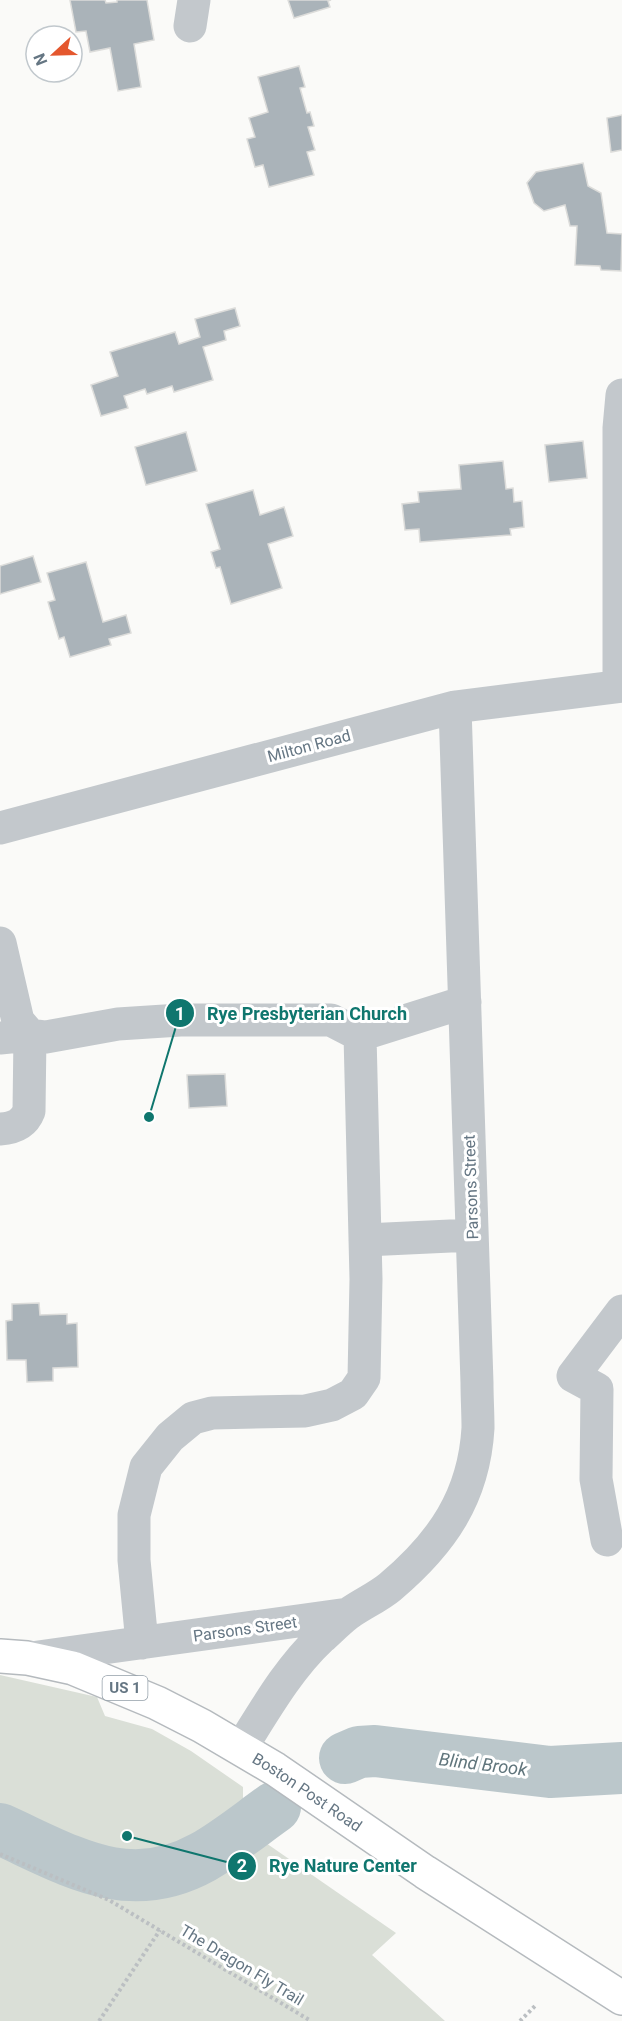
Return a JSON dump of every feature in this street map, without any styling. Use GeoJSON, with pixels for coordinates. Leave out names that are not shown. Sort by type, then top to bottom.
{"type":"FeatureCollection","features":[{"type":"Feature","properties":{"kind":"main road","name":"Boston Post Road"},"geometry":{"type":"LineString","coordinates":[[14,1657],[73,1668],[115,1684],[157,1703],[241,1748],[425,1872],[622,1998]]}},
{"type":"Feature","properties":{"kind":"street"},"geometry":{"type":"LineString","coordinates":[[621,686],[619,428],[622,395]]}},
{"type":"Feature","properties":{"kind":"street","name":"Milton Road"},"geometry":{"type":"LineString","coordinates":[[0,828],[455,707],[621,686]]}},
{"type":"Feature","properties":{"kind":"street","name":"Parsons Street"},"geometry":{"type":"LineString","coordinates":[[241,1748],[295,1665],[348,1614],[389,1588],[423,1556],[448,1526],[463,1497],[473,1462],[477,1429],[455,707]]}},
{"type":"Feature","properties":{"kind":"street"},"geometry":{"type":"LineString","coordinates":[[0,1129],[19,1125],[26,1119],[29,1111],[15,1036],[18,1021],[1,956]]}},
{"type":"Feature","properties":{"kind":"street"},"geometry":{"type":"LineString","coordinates":[[15,1036],[46,1037],[118,1024],[180,1020],[331,1020],[360,1035],[465,1002]]}},
{"type":"Feature","properties":{"kind":"street"},"geometry":{"type":"LineString","coordinates":[[142,1642],[134,1560],[134,1515],[146,1467],[170,1437],[193,1418],[212,1413],[305,1411],[332,1405],[353,1394],[364,1378],[365,1240],[360,1035]]}},
{"type":"Feature","properties":{"kind":"street"},"geometry":{"type":"LineString","coordinates":[[365,1240],[472,1235]]}},
{"type":"Feature","properties":{"kind":"street"},"geometry":{"type":"LineString","coordinates":[[607,1540],[596,1479],[597,1389],[573,1376],[622,1311]]}},
{"type":"Feature","properties":{"kind":"street","name":"Parsons Street"},"geometry":{"type":"LineString","coordinates":[[14,1657],[348,1614]]}},
{"type":"Feature","properties":{"kind":"path","name":"The Dragon Fly Trail"},"geometry":{"type":"LineString","coordinates":[[0,1854],[109,1900],[311,2021]]}},
{"type":"Feature","properties":{"kind":"path","name":"The Dragon Fly Trail"},"geometry":{"type":"LineString","coordinates":[[99,2021],[160,1930]]}},
{"type":"Feature","properties":{"kind":"path"},"geometry":{"type":"LineString","coordinates":[[520,2021],[535,2006]]}},
{"type":"Feature","properties":{"kind":"shaded area"},"geometry":{"type":"Polygon","coordinates":[[[0,1675],[97,1697],[105,1716],[152,1729],[191,1751],[243,1787],[243,1805],[227,1816],[396,1933],[372,1955],[445,2021],[0,2021],[0,1675]]]}},
{"type":"Feature","properties":{"kind":"building"},"geometry":{"type":"Polygon","coordinates":[[[70,0],[105,0],[106,3],[117,2],[117,0],[147,0],[154,40],[134,44],[141,87],[118,91],[110,48],[90,52],[84,24],[74,24],[70,0]]]}},
{"type":"Feature","properties":{"kind":"building"},"geometry":{"type":"Polygon","coordinates":[[[288,0],[331,0],[328,1],[330,7],[294,18],[288,0]]]}},
{"type":"Feature","properties":{"kind":"building"},"geometry":{"type":"Polygon","coordinates":[[[299,66],[305,87],[300,88],[307,113],[310,112],[314,126],[308,127],[315,150],[307,152],[314,175],[269,187],[263,165],[255,167],[247,139],[255,137],[249,118],[268,112],[258,77],[299,66]]]}},
{"type":"Feature","properties":{"kind":"building"},"geometry":{"type":"Polygon","coordinates":[[[622,115],[622,150],[611,152],[607,118],[622,115]]]}},
{"type":"Feature","properties":{"kind":"building"},"geometry":{"type":"Polygon","coordinates":[[[583,163],[588,186],[601,193],[607,233],[622,234],[621,271],[601,270],[600,266],[575,265],[577,226],[570,226],[565,205],[544,211],[534,203],[527,183],[536,172],[583,163]]]}},
{"type":"Feature","properties":{"kind":"building"},"geometry":{"type":"Polygon","coordinates":[[[235,308],[240,326],[224,331],[226,340],[203,347],[213,380],[174,392],[172,386],[147,394],[145,389],[124,396],[128,408],[101,416],[91,385],[118,376],[110,352],[175,332],[179,344],[200,337],[195,319],[235,308]]]}},
{"type":"Feature","properties":{"kind":"building"},"geometry":{"type":"Polygon","coordinates":[[[186,432],[197,471],[146,485],[135,447],[186,432]]]}},
{"type":"Feature","properties":{"kind":"building"},"geometry":{"type":"Polygon","coordinates":[[[583,441],[587,478],[549,482],[545,445],[583,441]]]}},
{"type":"Feature","properties":{"kind":"building"},"geometry":{"type":"Polygon","coordinates":[[[503,461],[506,489],[513,488],[514,502],[522,501],[524,527],[510,529],[511,535],[420,542],[419,529],[405,530],[402,504],[419,502],[418,492],[461,489],[459,465],[503,461]]]}},
{"type":"Feature","properties":{"kind":"building"},"geometry":{"type":"Polygon","coordinates":[[[253,490],[260,515],[284,507],[293,536],[268,544],[282,588],[231,604],[220,567],[216,568],[211,552],[220,549],[206,504],[253,490]]]}},
{"type":"Feature","properties":{"kind":"building"},"geometry":{"type":"Polygon","coordinates":[[[33,556],[41,582],[0,594],[0,566],[33,556]]]}},
{"type":"Feature","properties":{"kind":"building"},"geometry":{"type":"Polygon","coordinates":[[[86,562],[103,622],[126,615],[131,633],[109,639],[111,645],[70,657],[64,637],[59,639],[48,602],[55,600],[47,573],[86,562]]]}},
{"type":"Feature","properties":{"kind":"building"},"geometry":{"type":"Polygon","coordinates":[[[225,1074],[227,1106],[189,1108],[187,1075],[225,1074]]]}},
{"type":"Feature","properties":{"kind":"building"},"geometry":{"type":"Polygon","coordinates":[[[39,1303],[40,1315],[67,1314],[67,1324],[77,1323],[78,1367],[53,1368],[53,1381],[27,1382],[26,1360],[7,1360],[6,1321],[12,1320],[12,1304],[39,1303]]]}},
{"type":"Feature","properties":{"kind":"waterway","name":"Blind Brook"},"geometry":{"type":"LineString","coordinates":[[345,1758],[359,1752],[375,1751],[550,1772],[622,1768]]}},
{"type":"Feature","properties":{"kind":"waterway","name":"Blind Brook"},"geometry":{"type":"LineString","coordinates":[[0,1829],[75,1863],[124,1875],[149,1875],[176,1869],[203,1857],[275,1807]]}},
{"type":"Feature","properties":{"kind":"place","name":"Rye Presbyterian Church"},"geometry":{"type":"Point","coordinates":[149,1117]}},
{"type":"Feature","properties":{"kind":"place","name":"Rye Nature Center"},"geometry":{"type":"Point","coordinates":[127,1836]}}]}
